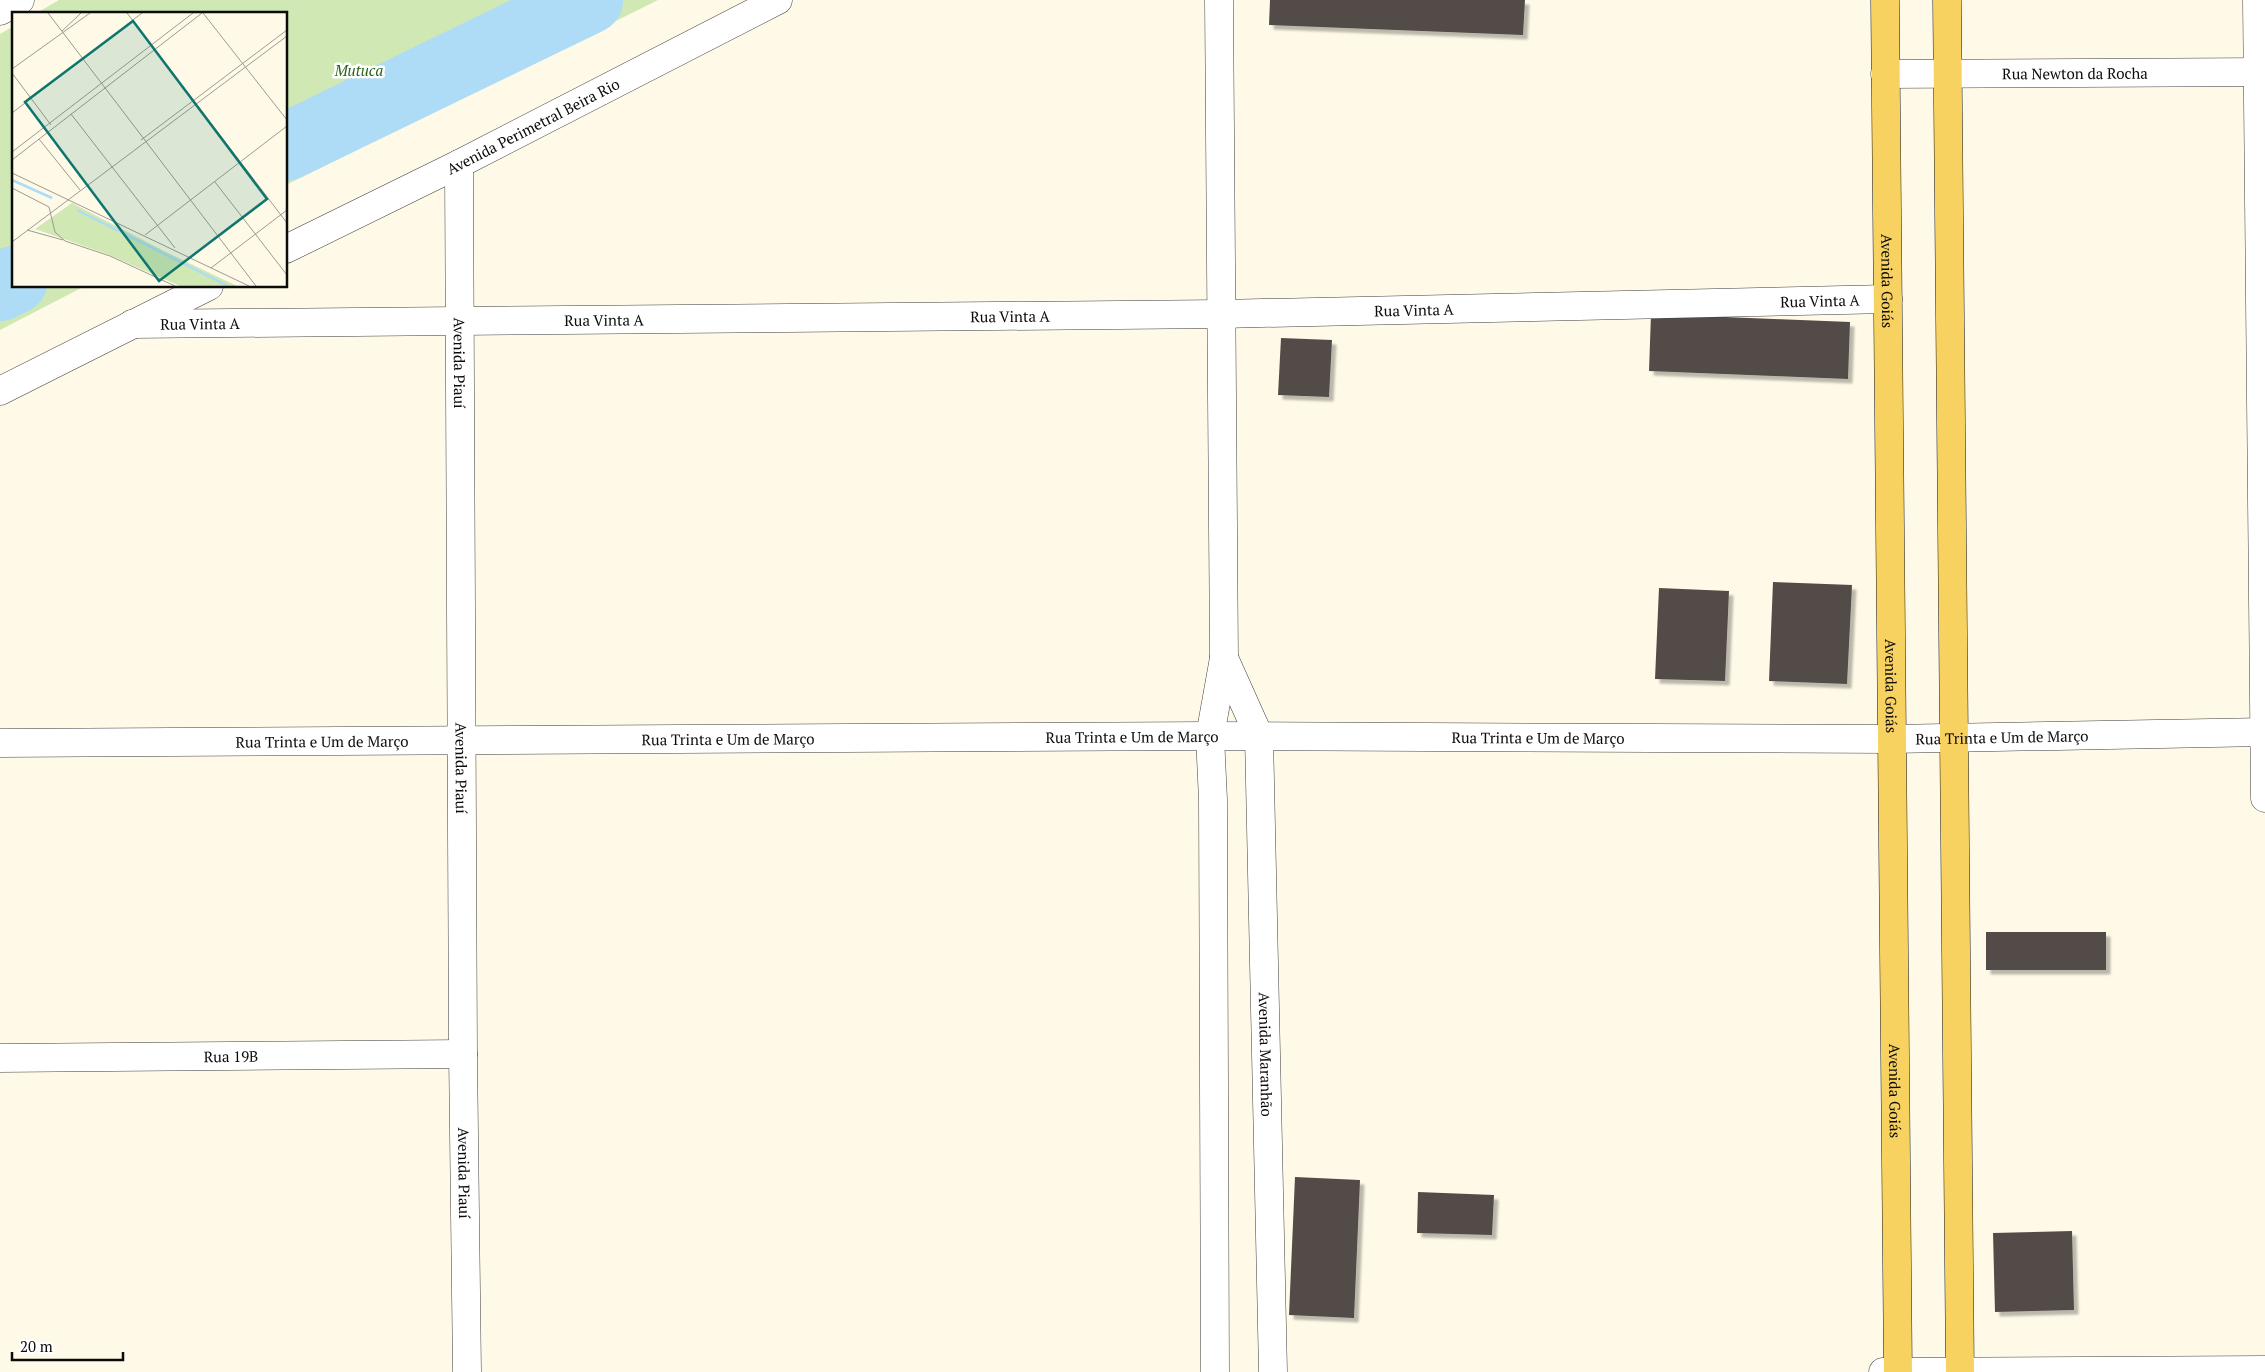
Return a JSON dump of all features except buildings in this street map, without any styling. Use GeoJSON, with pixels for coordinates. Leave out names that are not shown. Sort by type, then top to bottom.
{"type":"FeatureCollection","features":[{"type":"Feature","properties":{"kind":"main road","name":"Avenida Goiás"},"geometry":{"type":"LineString","coordinates":[[1885,0],[1898,1372]]}},
{"type":"Feature","properties":{"kind":"main road"},"geometry":{"type":"LineString","coordinates":[[1947,0],[1960,1372]]}},
{"type":"Feature","properties":{"kind":"street","name":"Avenida Perimetral Beira Rio"},"geometry":{"type":"LineString","coordinates":[[288,247],[459,164],[778,0]]}},
{"type":"Feature","properties":{"kind":"street"},"geometry":{"type":"LineString","coordinates":[[1215,1372],[1213,800],[1210,736],[1224,658],[1219,0]]}},
{"type":"Feature","properties":{"kind":"street"},"geometry":{"type":"LineString","coordinates":[[2257,0],[2261,72],[2265,798]]}},
{"type":"Feature","properties":{"kind":"street","name":"Rua Newton da Rocha"},"geometry":{"type":"LineString","coordinates":[[1885,74],[2261,72]]}},
{"type":"Feature","properties":{"kind":"street","name":"Avenida Piauí"},"geometry":{"type":"LineString","coordinates":[[459,164],[463,1054],[467,1372]]}},
{"type":"Feature","properties":{"kind":"street"},"geometry":{"type":"LineString","coordinates":[[0,391],[205,288]]}},
{"type":"Feature","properties":{"kind":"street","name":"Rua Vinta A"},"geometry":{"type":"LineString","coordinates":[[132,324],[1222,314],[1888,299]]}},
{"type":"Feature","properties":{"kind":"street"},"geometry":{"type":"LineString","coordinates":[[1224,658],[1260,736]]}},
{"type":"Feature","properties":{"kind":"street","name":"Rua Trinta e Um de Março"},"geometry":{"type":"LineString","coordinates":[[0,743],[1210,736],[1892,739],[2265,732]]}},
{"type":"Feature","properties":{"kind":"street","name":"Avenida Maranhão"},"geometry":{"type":"LineString","coordinates":[[1260,736],[1272,1372]]}},
{"type":"Feature","properties":{"kind":"street","name":"Rua 19B"},"geometry":{"type":"LineString","coordinates":[[0,1058],[463,1054]]}},
{"type":"Feature","properties":{"kind":"street"},"geometry":{"type":"LineString","coordinates":[[1883,1372],[2265,1370]]}},
{"type":"Feature","properties":{"kind":"green space","name":"Mutuca"},"geometry":{"type":"Polygon","coordinates":[[[59,0],[658,0],[288,184],[288,12],[38,12],[59,0]]]}},
{"type":"Feature","properties":{"kind":"green space"},"geometry":{"type":"Polygon","coordinates":[[[12,27],[12,288],[81,288],[0,330],[0,34],[12,27]]]}},
{"type":"Feature","properties":{"kind":"waterway","name":"Mutuca"},"geometry":{"type":"LineString","coordinates":[[288,146],[589,0]]}},
{"type":"Feature","properties":{"kind":"waterway","name":"Mutuca"},"geometry":{"type":"LineString","coordinates":[[0,287],[12,281]]}}]}
